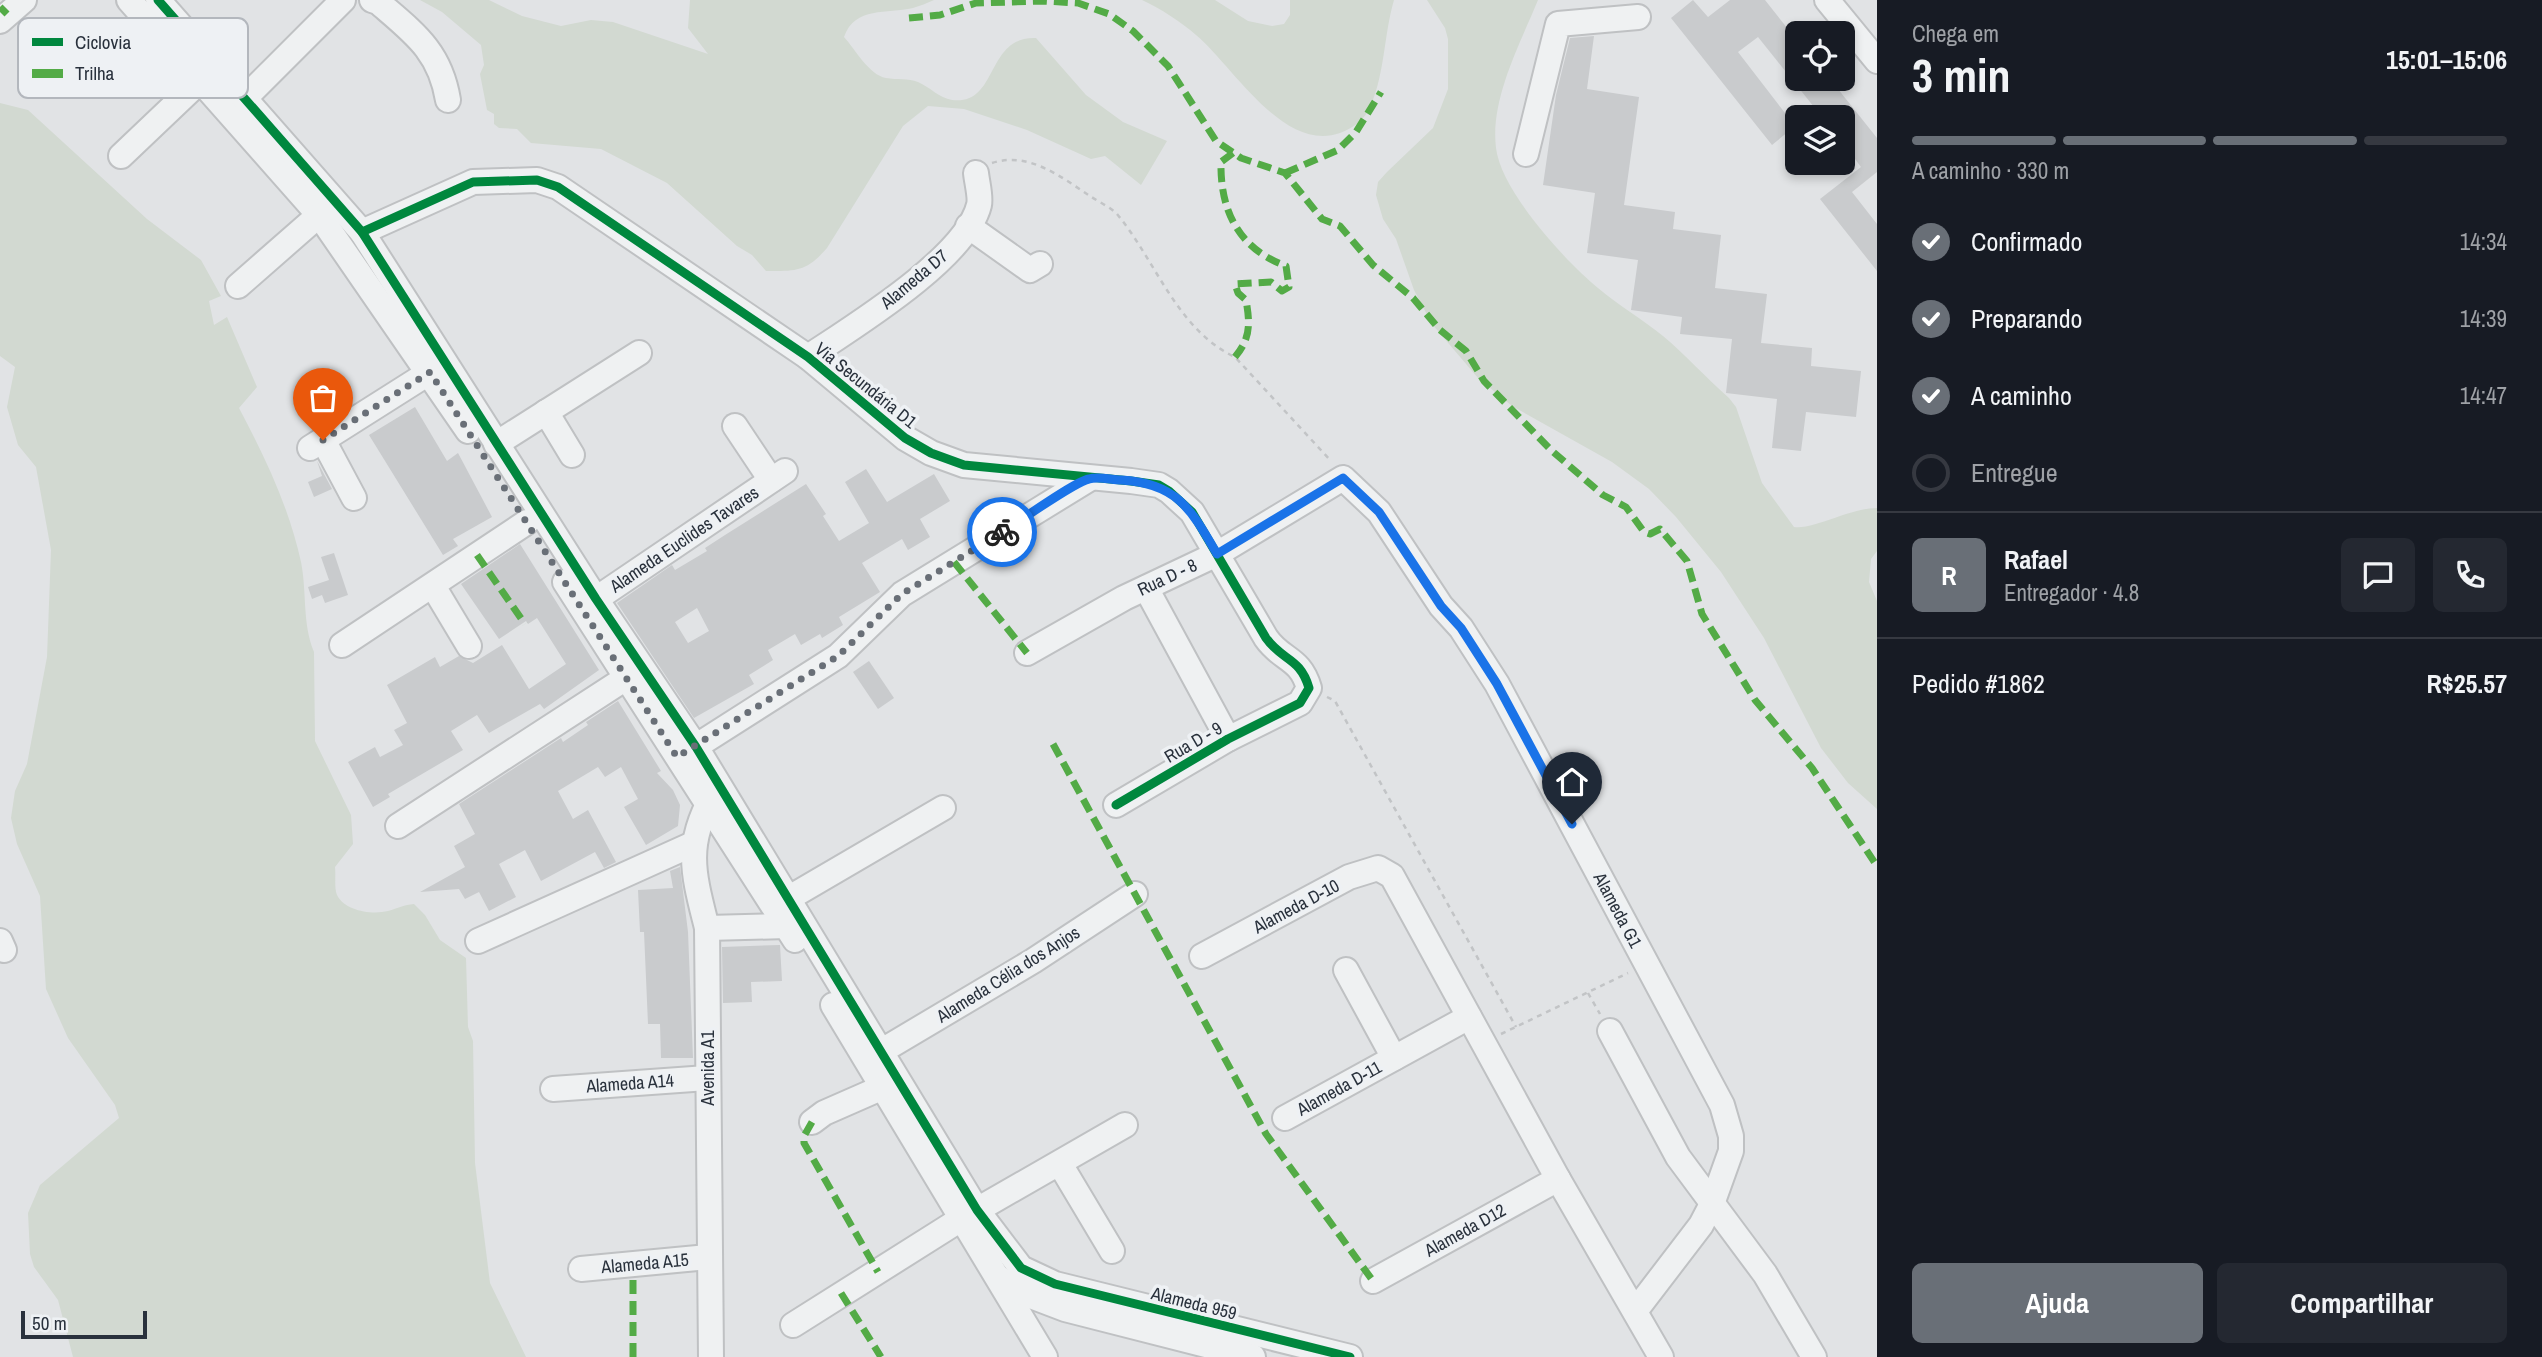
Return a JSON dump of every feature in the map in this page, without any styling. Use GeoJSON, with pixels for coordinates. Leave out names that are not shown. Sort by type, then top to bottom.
{"type":"FeatureCollection","features":[{"type":"Feature","properties":{"kind":"street"},"geometry":{"type":"LineString","coordinates":[[0,21],[24,0]]}},
{"type":"Feature","properties":{"kind":"street"},"geometry":{"type":"LineString","coordinates":[[129,0],[146,18]]}},
{"type":"Feature","properties":{"kind":"street"},"geometry":{"type":"LineString","coordinates":[[158,0],[174,18]]}},
{"type":"Feature","properties":{"kind":"street"},"geometry":{"type":"LineString","coordinates":[[372,0],[426,45],[444,74],[448,100]]}},
{"type":"Feature","properties":{"kind":"street"},"geometry":{"type":"LineString","coordinates":[[1827,0],[1877,61]]}},
{"type":"Feature","properties":{"kind":"street"},"geometry":{"type":"LineString","coordinates":[[248,95],[339,3]]}},
{"type":"Feature","properties":{"kind":"street"},"geometry":{"type":"LineString","coordinates":[[1526,154],[1558,24],[1638,17]]}},
{"type":"Feature","properties":{"kind":"street"},"geometry":{"type":"LineString","coordinates":[[121,156],[182,98]]}},
{"type":"Feature","properties":{"kind":"street"},"geometry":{"type":"LineString","coordinates":[[218,98],[319,215],[430,372],[527,522],[620,682],[686,752]]}},
{"type":"Feature","properties":{"kind":"street"},"geometry":{"type":"LineString","coordinates":[[245,98],[362,232],[596,599],[881,1088],[969,1214]]}},
{"type":"Feature","properties":{"kind":"street","name":"Alameda D7"},"geometry":{"type":"LineString","coordinates":[[808,357],[902,293],[957,242],[980,205],[976,173]]}},
{"type":"Feature","properties":{"kind":"street","name":"Via Secundária D1"},"geometry":{"type":"LineString","coordinates":[[362,232],[473,181],[537,180],[558,187],[808,357],[905,438],[931,453],[964,465],[1131,481],[1159,485],[1169,491],[1192,512],[1266,638],[1272,646],[1304,671],[1309,688]]}},
{"type":"Feature","properties":{"kind":"street"},"geometry":{"type":"LineString","coordinates":[[238,286],[319,215]]}},
{"type":"Feature","properties":{"kind":"street"},"geometry":{"type":"LineString","coordinates":[[968,226],[1030,270],[1040,264]]}},
{"type":"Feature","properties":{"kind":"street"},"geometry":{"type":"LineString","coordinates":[[496,444],[639,353]]}},
{"type":"Feature","properties":{"kind":"street"},"geometry":{"type":"LineString","coordinates":[[354,498],[316,444],[430,372]]}},
{"type":"Feature","properties":{"kind":"street"},"geometry":{"type":"LineString","coordinates":[[546,412],[572,455]]}},
{"type":"Feature","properties":{"kind":"street","name":"Alameda Euclides Tavares"},"geometry":{"type":"LineString","coordinates":[[596,599],[778,475],[735,426]]}},
{"type":"Feature","properties":{"kind":"street","name":"Rua D - 8"},"geometry":{"type":"LineString","coordinates":[[1027,653],[1146,588],[1217,554],[1343,478]]}},
{"type":"Feature","properties":{"kind":"street","name":"Alameda G1"},"geometry":{"type":"LineString","coordinates":[[1343,478],[1379,512],[1490,673],[1722,1105],[1731,1136],[1731,1151],[1712,1204],[1701,1225],[1636,1310]]}},
{"type":"Feature","properties":{"kind":"street"},"geometry":{"type":"LineString","coordinates":[[686,752],[838,656],[902,594],[1089,479]]}},
{"type":"Feature","properties":{"kind":"street"},"geometry":{"type":"LineString","coordinates":[[342,645],[527,522]]}},
{"type":"Feature","properties":{"kind":"street"},"geometry":{"type":"LineString","coordinates":[[433,586],[470,646]]}},
{"type":"Feature","properties":{"kind":"street"},"geometry":{"type":"LineString","coordinates":[[1146,588],[1228,739]]}},
{"type":"Feature","properties":{"kind":"street"},"geometry":{"type":"LineString","coordinates":[[398,826],[620,682]]}},
{"type":"Feature","properties":{"kind":"street","name":"Rua D - 9"},"geometry":{"type":"LineString","coordinates":[[1116,805],[1228,739],[1300,703],[1309,688]]}},
{"type":"Feature","properties":{"kind":"street"},"geometry":{"type":"LineString","coordinates":[[713,796],[789,898],[880,1052],[969,1214],[999,1278],[1044,1355]]}},
{"type":"Feature","properties":{"kind":"street","name":"Avenida A1"},"geometry":{"type":"LineString","coordinates":[[710,1357],[707,928],[692,871],[693,845],[713,796]]}},
{"type":"Feature","properties":{"kind":"street"},"geometry":{"type":"LineString","coordinates":[[789,898],[943,808]]}},
{"type":"Feature","properties":{"kind":"street"},"geometry":{"type":"LineString","coordinates":[[478,941],[693,845]]}},
{"type":"Feature","properties":{"kind":"street","name":"Alameda D-10"},"geometry":{"type":"LineString","coordinates":[[1202,956],[1349,877],[1378,868],[1392,876],[1469,1017]]}},
{"type":"Feature","properties":{"kind":"street","name":"Alameda Célia dos Anjos"},"geometry":{"type":"LineString","coordinates":[[880,1052],[1033,961],[1135,894]]}},
{"type":"Feature","properties":{"kind":"street"},"geometry":{"type":"LineString","coordinates":[[707,928],[787,926]]}},
{"type":"Feature","properties":{"kind":"street","name":"Alameda D-11"},"geometry":{"type":"LineString","coordinates":[[1346,970],[1394,1058]]}},
{"type":"Feature","properties":{"kind":"street"},"geometry":{"type":"LineString","coordinates":[[1469,1017],[1558,1179],[1661,1357]]}},
{"type":"Feature","properties":{"kind":"street","name":"Alameda D-11"},"geometry":{"type":"LineString","coordinates":[[1285,1118],[1469,1017]]}},
{"type":"Feature","properties":{"kind":"street"},"geometry":{"type":"LineString","coordinates":[[1610,1031],[1678,1157],[1765,1274],[1814,1357]]}},
{"type":"Feature","properties":{"kind":"street","name":"Alameda A14"},"geometry":{"type":"LineString","coordinates":[[552,1089],[707,1078]]}},
{"type":"Feature","properties":{"kind":"street"},"geometry":{"type":"LineString","coordinates":[[812,1122],[824,1113],[881,1088]]}},
{"type":"Feature","properties":{"kind":"street"},"geometry":{"type":"LineString","coordinates":[[793,1325],[969,1214],[1125,1125]]}},
{"type":"Feature","properties":{"kind":"street"},"geometry":{"type":"LineString","coordinates":[[1060,1164],[1112,1251]]}},
{"type":"Feature","properties":{"kind":"street","name":"Alameda D12"},"geometry":{"type":"LineString","coordinates":[[1373,1281],[1558,1179]]}},
{"type":"Feature","properties":{"kind":"street","name":"Alameda 959"},"geometry":{"type":"LineString","coordinates":[[969,1214],[1032,1276],[1087,1293],[1170,1336],[1350,1357]]}},
{"type":"Feature","properties":{"kind":"street","name":"Alameda A15"},"geometry":{"type":"LineString","coordinates":[[581,1269],[708,1257]]}},
{"type":"Feature","properties":{"kind":"street","name":"Alameda 959"},"geometry":{"type":"LineString","coordinates":[[999,1278],[1010,1288],[1065,1309],[1253,1357]]}},
{"type":"Feature","properties":{"kind":"street"},"geometry":{"type":"LineString","coordinates":[[1044,1355],[1043,1328],[1087,1293]]}},
{"type":"Feature","properties":{"kind":"path"},"geometry":{"type":"LineString","coordinates":[[976,173],[979,167],[999,161],[1032,163],[1049,169],[1115,212],[1191,324],[1215,348],[1235,357],[1325,453],[1343,478]]}},
{"type":"Feature","properties":{"kind":"path"},"geometry":{"type":"LineString","coordinates":[[1309,688],[1335,701],[1516,1027]]}},
{"type":"Feature","properties":{"kind":"path"},"geometry":{"type":"LineString","coordinates":[[1483,1043],[1647,964]]}},
{"type":"Feature","properties":{"kind":"path"},"geometry":{"type":"LineString","coordinates":[[1588,993],[1610,1031]]}},
{"type":"Feature","properties":{"kind":"shaded area"},"geometry":{"type":"Polygon","coordinates":[[[420,0],[489,0],[522,16],[561,26],[591,20],[613,22],[708,54],[688,28],[690,0],[934,0],[913,8],[864,16],[849,27],[844,37],[868,67],[880,76],[918,82],[952,100],[967,99],[978,93],[1008,48],[1020,40],[1036,38],[1086,95],[1123,122],[1167,141],[1141,185],[1105,156],[1091,159],[1027,130],[964,109],[928,106],[903,126],[820,256],[800,268],[766,271],[752,255],[737,246],[667,183],[601,149],[531,143],[517,129],[499,128],[494,124],[494,114],[487,110],[480,74],[484,65],[481,45],[442,12],[420,0]]]}},
{"type":"Feature","properties":{"kind":"shaded area"},"geometry":{"type":"Polygon","coordinates":[[[1142,0],[1215,0],[1248,21],[1272,26],[1284,24],[1290,15],[1290,0],[1394,0],[1379,79],[1369,110],[1358,122],[1340,133],[1319,136],[1299,130],[1279,119],[1260,103],[1190,30],[1142,0]]]}},
{"type":"Feature","properties":{"kind":"shaded area"},"geometry":{"type":"Polygon","coordinates":[[[1427,0],[1538,0],[1508,72],[1495,129],[1500,165],[1522,204],[1536,224],[1584,276],[1663,336],[1729,398],[1736,407],[1762,483],[1794,527],[1877,508],[1877,551],[1871,559],[1869,582],[1877,601],[1877,809],[1848,783],[1821,748],[1764,638],[1721,572],[1676,517],[1649,489],[1612,462],[1512,406],[1478,378],[1432,324],[1414,290],[1396,239],[1383,219],[1376,195],[1378,182],[1433,128],[1448,89],[1448,39],[1445,28],[1427,0]]]}},
{"type":"Feature","properties":{"kind":"shaded area"},"geometry":{"type":"Polygon","coordinates":[[[0,103],[28,110],[147,219],[201,260],[221,296],[209,301],[214,325],[227,317],[257,387],[239,408],[275,483],[301,562],[306,619],[314,652],[315,741],[351,815],[353,844],[335,867],[336,892],[346,905],[367,912],[388,911],[414,904],[425,915],[440,940],[466,958],[468,1027],[473,1041],[475,1163],[490,1283],[526,1357],[73,1357],[58,1300],[34,1267],[30,1254],[28,1213],[40,1185],[119,1118],[115,1105],[68,1038],[46,989],[40,896],[17,844],[11,818],[15,791],[27,764],[47,657],[51,550],[36,467],[18,445],[7,407],[15,367],[0,356],[0,103]]]}},
{"type":"Feature","properties":{"kind":"building"},"geometry":{"type":"Polygon","coordinates":[[[1693,0],[1708,17],[1730,0],[1765,0],[1785,25],[1785,71],[1758,37],[1738,52],[1785,113],[1785,134],[1772,145],[1671,18],[1693,0]]]}},
{"type":"Feature","properties":{"kind":"building"},"geometry":{"type":"Polygon","coordinates":[[[1594,36],[1587,89],[1639,97],[1624,205],[1675,212],[1673,229],[1721,235],[1715,288],[1767,294],[1761,343],[1812,348],[1811,366],[1861,371],[1856,417],[1806,412],[1801,451],[1772,448],[1777,399],[1726,393],[1732,339],[1680,334],[1682,317],[1631,310],[1638,260],[1587,253],[1595,193],[1543,185],[1556,95],[1570,38],[1594,36]]]}},
{"type":"Feature","properties":{"kind":"building"},"geometry":{"type":"Polygon","coordinates":[[[1801,91],[1840,91],[1851,105],[1812,105],[1801,91]]]}},
{"type":"Feature","properties":{"kind":"building"},"geometry":{"type":"Polygon","coordinates":[[[1855,110],[1877,138],[1877,172],[1852,192],[1877,224],[1877,271],[1820,199],[1851,175],[1855,175],[1861,167],[1855,159],[1855,110]]]}},
{"type":"Feature","properties":{"kind":"building"},"geometry":{"type":"Polygon","coordinates":[[[415,407],[447,461],[458,453],[492,517],[453,539],[458,546],[443,555],[369,435],[415,407]]]}},
{"type":"Feature","properties":{"kind":"building"},"geometry":{"type":"Polygon","coordinates":[[[317,461],[332,489],[314,497],[308,482],[322,476],[317,461]]]}},
{"type":"Feature","properties":{"kind":"building"},"geometry":{"type":"Polygon","coordinates":[[[866,469],[887,502],[934,474],[950,501],[920,519],[930,537],[908,550],[902,539],[862,563],[880,592],[839,617],[843,625],[822,638],[820,634],[801,645],[795,634],[768,650],[773,660],[749,675],[754,684],[694,718],[617,603],[672,565],[675,570],[707,551],[705,548],[806,484],[826,514],[823,516],[839,541],[869,523],[845,482],[866,469]],[[697,608],[675,622],[688,643],[709,631],[697,608]]]}},
{"type":"Feature","properties":{"kind":"building"},"geometry":{"type":"Polygon","coordinates":[[[520,544],[599,670],[544,709],[540,704],[489,733],[477,715],[451,731],[463,750],[388,794],[390,797],[373,807],[348,762],[375,747],[380,757],[403,745],[394,730],[407,723],[387,685],[435,657],[440,667],[459,656],[473,663],[502,645],[529,689],[566,664],[537,618],[528,624],[526,621],[499,639],[461,584],[520,544]]]}},
{"type":"Feature","properties":{"kind":"building"},"geometry":{"type":"Polygon","coordinates":[[[334,553],[348,595],[325,603],[322,595],[312,599],[308,587],[329,580],[321,557],[334,553]]]}},
{"type":"Feature","properties":{"kind":"building"},"geometry":{"type":"Polygon","coordinates":[[[869,661],[894,698],[878,709],[853,672],[869,661]]]}},
{"type":"Feature","properties":{"kind":"building"},"geometry":{"type":"Polygon","coordinates":[[[618,701],[661,771],[657,773],[673,790],[680,805],[678,826],[646,845],[624,807],[638,799],[621,767],[605,777],[598,767],[558,791],[573,819],[588,810],[616,862],[604,868],[595,852],[541,881],[525,850],[499,864],[516,897],[489,911],[479,892],[465,899],[459,889],[420,892],[465,867],[454,846],[475,834],[459,804],[561,738],[563,742],[588,725],[586,722],[618,701]]]}},
{"type":"Feature","properties":{"kind":"building"},"geometry":{"type":"Polygon","coordinates":[[[680,867],[688,932],[693,1058],[661,1058],[660,1024],[648,1024],[644,932],[640,932],[638,890],[673,888],[670,871],[680,867]]]}},
{"type":"Feature","properties":{"kind":"building"},"geometry":{"type":"Polygon","coordinates":[[[780,945],[782,981],[751,982],[752,1002],[723,1003],[722,947],[780,945]]]}},
{"type":"Feature","properties":{"kind":"marked path"},"geometry":{"type":"LineString","coordinates":[[909,18],[940,15],[976,3],[1044,1],[1078,3],[1109,14],[1133,31],[1168,66],[1216,141],[1241,158],[1285,173],[1322,219],[1340,226],[1373,265],[1413,298],[1440,330],[1466,351],[1484,381],[1551,450],[1603,495],[1626,507],[1644,532],[1650,534],[1660,529],[1687,561],[1702,614],[1755,700],[1812,768],[1877,866]]}},
{"type":"Feature","properties":{"kind":"marked path"},"geometry":{"type":"LineString","coordinates":[[0,7],[7,14]]}},
{"type":"Feature","properties":{"kind":"marked path"},"geometry":{"type":"LineString","coordinates":[[1285,173],[1338,150],[1356,132],[1381,92]]}},
{"type":"Feature","properties":{"kind":"marked path"},"geometry":{"type":"LineString","coordinates":[[1233,153],[1221,162],[1224,197],[1229,212],[1245,239],[1270,259],[1286,266],[1289,287],[1282,291],[1271,282],[1235,284],[1238,293],[1246,300],[1248,323],[1247,337],[1235,357]]}},
{"type":"Feature","properties":{"kind":"marked path"},"geometry":{"type":"LineString","coordinates":[[477,555],[525,624]]}},
{"type":"Feature","properties":{"kind":"marked path"},"geometry":{"type":"LineString","coordinates":[[954,562],[1027,653]]}},
{"type":"Feature","properties":{"kind":"marked path"},"geometry":{"type":"LineString","coordinates":[[1053,744],[1266,1134],[1373,1281]]}},
{"type":"Feature","properties":{"kind":"marked path"},"geometry":{"type":"LineString","coordinates":[[812,1122],[804,1136],[804,1143],[878,1272]]}},
{"type":"Feature","properties":{"kind":"marked path"},"geometry":{"type":"LineString","coordinates":[[633,1263],[633,1357]]}},
{"type":"Feature","properties":{"kind":"marked path"},"geometry":{"type":"LineString","coordinates":[[841,1293],[881,1357]]}},
{"type":"Feature","properties":{"kind":"cycle path"},"geometry":{"type":"LineString","coordinates":[[158,0],[174,18]]}},
{"type":"Feature","properties":{"kind":"cycle path"},"geometry":{"type":"LineString","coordinates":[[244,98],[362,232],[596,599],[696,747],[977,1210],[1021,1268],[1055,1284],[1350,1357]]}},
{"type":"Feature","properties":{"kind":"cycle path"},"geometry":{"type":"LineString","coordinates":[[362,232],[473,182],[537,180],[558,187],[808,357],[905,438],[931,453],[964,465],[1131,481],[1159,485],[1169,491],[1192,512],[1266,638],[1301,670],[1309,688],[1300,703],[1228,739],[1116,805]]}},
{"type":"Feature","properties":{"kind":"way so far"},"geometry":{"type":"LineString","coordinates":[[323,440],[430,372],[677,757],[838,656],[902,594],[1002,532]]}},
{"type":"Feature","properties":{"kind":"route"},"geometry":{"type":"LineString","coordinates":[[1002,532],[1089,479],[1131,481],[1159,485],[1169,491],[1192,512],[1217,554],[1343,478],[1379,512],[1441,606],[1461,628],[1497,684],[1572,824]]}}]}
